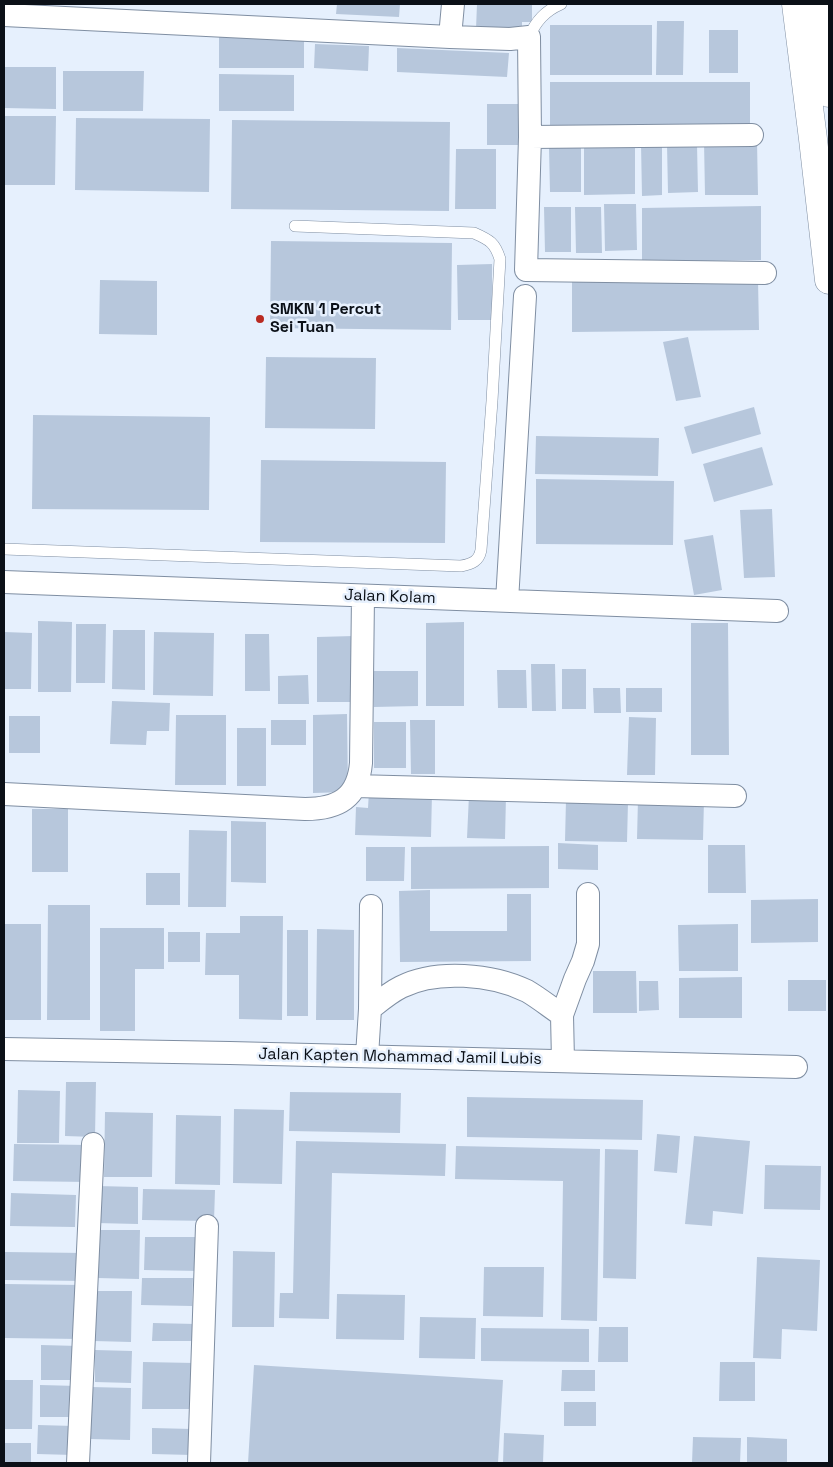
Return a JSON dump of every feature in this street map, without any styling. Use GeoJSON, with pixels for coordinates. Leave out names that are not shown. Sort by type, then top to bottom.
{"type":"FeatureCollection","features":[{"type":"Feature","properties":{"kind":"highway"},"geometry":{"type":"LineString","coordinates":[[796,4],[814,139],[829,280]]}},
{"type":"Feature","properties":{"kind":"highway"},"geometry":{"type":"LineString","coordinates":[[814,4],[829,93]]}},
{"type":"Feature","properties":{"kind":"street"},"geometry":{"type":"LineString","coordinates":[[450,36],[453,4]]}},
{"type":"Feature","properties":{"kind":"street"},"geometry":{"type":"LineString","coordinates":[[4,15],[510,39],[529,37],[530,137],[526,270],[765,273]]}},
{"type":"Feature","properties":{"kind":"street"},"geometry":{"type":"LineString","coordinates":[[530,137],[752,135]]}},
{"type":"Feature","properties":{"kind":"street"},"geometry":{"type":"LineString","coordinates":[[507,601],[525,296]]}},
{"type":"Feature","properties":{"kind":"street","name":"Jalan Kolam"},"geometry":{"type":"LineString","coordinates":[[4,582],[777,611]]}},
{"type":"Feature","properties":{"kind":"street"},"geometry":{"type":"LineString","coordinates":[[4,794],[316,809],[342,802],[350,795],[360,777],[363,596]]}},
{"type":"Feature","properties":{"kind":"street"},"geometry":{"type":"LineString","coordinates":[[356,786],[735,796]]}},
{"type":"Feature","properties":{"kind":"street"},"geometry":{"type":"LineString","coordinates":[[563,1061],[562,1015],[588,944],[588,894]]}},
{"type":"Feature","properties":{"kind":"street"},"geometry":{"type":"LineString","coordinates":[[367,1056],[370,1009],[371,906]]}},
{"type":"Feature","properties":{"kind":"street"},"geometry":{"type":"LineString","coordinates":[[370,1009],[387,994],[408,984],[427,978],[454,976],[493,979],[526,990],[562,1015]]}},
{"type":"Feature","properties":{"kind":"street","name":"Jalan Kapten Mohammad Jamil Lubis"},"geometry":{"type":"LineString","coordinates":[[4,1049],[796,1067]]}},
{"type":"Feature","properties":{"kind":"street"},"geometry":{"type":"LineString","coordinates":[[78,1463],[93,1144]]}},
{"type":"Feature","properties":{"kind":"street"},"geometry":{"type":"LineString","coordinates":[[199,1463],[207,1226]]}},
{"type":"Feature","properties":{"kind":"lane"},"geometry":{"type":"LineString","coordinates":[[529,37],[535,24],[542,16],[561,4]]}},
{"type":"Feature","properties":{"kind":"lane"},"geometry":{"type":"LineString","coordinates":[[4,549],[461,566],[468,565],[480,556],[482,550],[500,260],[497,250],[493,243],[474,233],[295,226]]}},
{"type":"Feature","properties":{"kind":"building"},"geometry":{"type":"Polygon","coordinates":[[[337,4],[400,4],[399,17],[336,14],[337,4]]]}},
{"type":"Feature","properties":{"kind":"building"},"geometry":{"type":"Polygon","coordinates":[[[477,4],[532,4],[532,22],[522,22],[522,29],[476,29],[477,4]]]}},
{"type":"Feature","properties":{"kind":"building"},"geometry":{"type":"Polygon","coordinates":[[[657,21],[684,21],[683,75],[656,75],[657,21]]]}},
{"type":"Feature","properties":{"kind":"building"},"geometry":{"type":"Polygon","coordinates":[[[550,25],[652,25],[652,75],[550,75],[550,25]]]}},
{"type":"Feature","properties":{"kind":"building"},"geometry":{"type":"Polygon","coordinates":[[[709,30],[738,30],[738,73],[709,73],[709,30]]]}},
{"type":"Feature","properties":{"kind":"building"},"geometry":{"type":"Polygon","coordinates":[[[219,35],[304,36],[304,68],[219,68],[219,35]]]}},
{"type":"Feature","properties":{"kind":"building"},"geometry":{"type":"Polygon","coordinates":[[[315,44],[369,46],[368,71],[314,68],[315,44]]]}},
{"type":"Feature","properties":{"kind":"building"},"geometry":{"type":"Polygon","coordinates":[[[397,48],[509,53],[507,77],[397,72],[397,48]]]}},
{"type":"Feature","properties":{"kind":"building"},"geometry":{"type":"Polygon","coordinates":[[[4,67],[56,67],[56,109],[4,108],[4,67]]]}},
{"type":"Feature","properties":{"kind":"building"},"geometry":{"type":"Polygon","coordinates":[[[63,71],[144,71],[143,111],[63,111],[63,71]]]}},
{"type":"Feature","properties":{"kind":"building"},"geometry":{"type":"Polygon","coordinates":[[[219,74],[294,75],[294,111],[219,111],[219,74]]]}},
{"type":"Feature","properties":{"kind":"building"},"geometry":{"type":"Polygon","coordinates":[[[550,82],[750,82],[750,132],[550,132],[550,82]]]}},
{"type":"Feature","properties":{"kind":"building"},"geometry":{"type":"Polygon","coordinates":[[[487,104],[527,104],[527,145],[487,145],[487,104]]]}},
{"type":"Feature","properties":{"kind":"building"},"geometry":{"type":"Polygon","coordinates":[[[4,116],[56,116],[55,185],[4,185],[4,116]]]}},
{"type":"Feature","properties":{"kind":"building"},"geometry":{"type":"Polygon","coordinates":[[[76,118],[210,119],[209,192],[75,190],[76,118]]]}},
{"type":"Feature","properties":{"kind":"building"},"geometry":{"type":"Polygon","coordinates":[[[232,120],[450,122],[449,211],[231,209],[232,120]]]}},
{"type":"Feature","properties":{"kind":"building"},"geometry":{"type":"Polygon","coordinates":[[[704,141],[757,141],[758,195],[705,195],[704,141]]]}},
{"type":"Feature","properties":{"kind":"building"},"geometry":{"type":"Polygon","coordinates":[[[584,143],[635,143],[635,194],[584,195],[584,143]]]}},
{"type":"Feature","properties":{"kind":"building"},"geometry":{"type":"Polygon","coordinates":[[[641,144],[662,144],[662,195],[642,196],[641,144]]]}},
{"type":"Feature","properties":{"kind":"building"},"geometry":{"type":"Polygon","coordinates":[[[667,144],[697,144],[698,192],[668,193],[667,144]]]}},
{"type":"Feature","properties":{"kind":"building"},"geometry":{"type":"Polygon","coordinates":[[[549,148],[581,148],[581,192],[550,192],[549,148]]]}},
{"type":"Feature","properties":{"kind":"building"},"geometry":{"type":"Polygon","coordinates":[[[456,149],[496,149],[496,209],[455,209],[456,149]]]}},
{"type":"Feature","properties":{"kind":"building"},"geometry":{"type":"Polygon","coordinates":[[[604,204],[636,204],[637,250],[605,251],[604,204]]]}},
{"type":"Feature","properties":{"kind":"building"},"geometry":{"type":"Polygon","coordinates":[[[761,206],[761,260],[642,262],[642,208],[761,206]]]}},
{"type":"Feature","properties":{"kind":"building"},"geometry":{"type":"Polygon","coordinates":[[[544,207],[571,207],[571,252],[545,252],[544,207]]]}},
{"type":"Feature","properties":{"kind":"building"},"geometry":{"type":"Polygon","coordinates":[[[575,207],[601,207],[602,253],[576,253],[575,207]]]}},
{"type":"Feature","properties":{"kind":"building"},"geometry":{"type":"Polygon","coordinates":[[[271,241],[452,243],[451,330],[270,328],[271,241]]]}},
{"type":"Feature","properties":{"kind":"building"},"geometry":{"type":"Polygon","coordinates":[[[492,264],[492,320],[458,320],[457,265],[492,264]]]}},
{"type":"Feature","properties":{"kind":"building"},"geometry":{"type":"Polygon","coordinates":[[[100,280],[157,281],[157,335],[99,334],[100,280]]]}},
{"type":"Feature","properties":{"kind":"building"},"geometry":{"type":"Polygon","coordinates":[[[758,280],[759,330],[572,332],[572,282],[758,280]]]}},
{"type":"Feature","properties":{"kind":"building"},"geometry":{"type":"Polygon","coordinates":[[[688,337],[701,397],[676,401],[663,342],[688,337]]]}},
{"type":"Feature","properties":{"kind":"building"},"geometry":{"type":"Polygon","coordinates":[[[266,357],[376,358],[375,429],[265,428],[266,357]]]}},
{"type":"Feature","properties":{"kind":"building"},"geometry":{"type":"Polygon","coordinates":[[[754,407],[761,434],[692,454],[684,427],[754,407]]]}},
{"type":"Feature","properties":{"kind":"building"},"geometry":{"type":"Polygon","coordinates":[[[33,415],[210,417],[209,510],[32,509],[33,415]]]}},
{"type":"Feature","properties":{"kind":"building"},"geometry":{"type":"Polygon","coordinates":[[[536,436],[659,438],[658,476],[535,474],[536,436]]]}},
{"type":"Feature","properties":{"kind":"building"},"geometry":{"type":"Polygon","coordinates":[[[762,447],[773,485],[714,502],[703,464],[762,447]]]}},
{"type":"Feature","properties":{"kind":"building"},"geometry":{"type":"Polygon","coordinates":[[[261,460],[446,462],[445,543],[260,542],[261,460]]]}},
{"type":"Feature","properties":{"kind":"building"},"geometry":{"type":"Polygon","coordinates":[[[536,479],[674,481],[673,545],[536,544],[536,479]]]}},
{"type":"Feature","properties":{"kind":"building"},"geometry":{"type":"Polygon","coordinates":[[[772,509],[775,577],[744,578],[740,510],[772,509]]]}},
{"type":"Feature","properties":{"kind":"building"},"geometry":{"type":"Polygon","coordinates":[[[713,535],[722,590],[694,595],[684,540],[713,535]]]}},
{"type":"Feature","properties":{"kind":"building"},"geometry":{"type":"Polygon","coordinates":[[[38,621],[72,622],[71,692],[38,692],[38,621]]]}},
{"type":"Feature","properties":{"kind":"building"},"geometry":{"type":"Polygon","coordinates":[[[464,622],[464,706],[426,706],[426,623],[464,622]]]}},
{"type":"Feature","properties":{"kind":"building"},"geometry":{"type":"Polygon","coordinates":[[[691,623],[728,623],[729,755],[691,755],[691,623]]]}},
{"type":"Feature","properties":{"kind":"building"},"geometry":{"type":"Polygon","coordinates":[[[76,624],[106,624],[105,683],[76,683],[76,624]]]}},
{"type":"Feature","properties":{"kind":"building"},"geometry":{"type":"Polygon","coordinates":[[[113,630],[145,630],[145,690],[112,689],[113,630]]]}},
{"type":"Feature","properties":{"kind":"building"},"geometry":{"type":"Polygon","coordinates":[[[4,632],[32,633],[31,689],[4,689],[4,632]]]}},
{"type":"Feature","properties":{"kind":"building"},"geometry":{"type":"Polygon","coordinates":[[[154,632],[214,633],[213,696],[153,695],[154,632]]]}},
{"type":"Feature","properties":{"kind":"building"},"geometry":{"type":"Polygon","coordinates":[[[245,634],[269,634],[270,691],[245,691],[245,634]]]}},
{"type":"Feature","properties":{"kind":"building"},"geometry":{"type":"Polygon","coordinates":[[[354,636],[354,702],[317,702],[317,637],[354,636]]]}},
{"type":"Feature","properties":{"kind":"building"},"geometry":{"type":"Polygon","coordinates":[[[531,664],[555,664],[556,711],[532,711],[531,664]]]}},
{"type":"Feature","properties":{"kind":"building"},"geometry":{"type":"Polygon","coordinates":[[[562,669],[586,669],[586,709],[562,709],[562,669]]]}},
{"type":"Feature","properties":{"kind":"building"},"geometry":{"type":"Polygon","coordinates":[[[497,670],[526,670],[527,708],[498,708],[497,670]]]}},
{"type":"Feature","properties":{"kind":"building"},"geometry":{"type":"Polygon","coordinates":[[[374,671],[418,671],[418,706],[374,707],[374,671]]]}},
{"type":"Feature","properties":{"kind":"building"},"geometry":{"type":"Polygon","coordinates":[[[308,675],[309,704],[278,704],[278,676],[308,675]]]}},
{"type":"Feature","properties":{"kind":"building"},"geometry":{"type":"Polygon","coordinates":[[[593,688],[620,688],[621,713],[594,713],[593,688]]]}},
{"type":"Feature","properties":{"kind":"building"},"geometry":{"type":"Polygon","coordinates":[[[626,688],[662,688],[662,712],[626,712],[626,688]]]}},
{"type":"Feature","properties":{"kind":"building"},"geometry":{"type":"Polygon","coordinates":[[[112,701],[170,703],[169,731],[147,731],[146,745],[110,744],[112,701]]]}},
{"type":"Feature","properties":{"kind":"building"},"geometry":{"type":"Polygon","coordinates":[[[347,714],[348,792],[313,793],[313,715],[347,714]]]}},
{"type":"Feature","properties":{"kind":"building"},"geometry":{"type":"Polygon","coordinates":[[[176,715],[226,715],[226,785],[175,785],[176,715]]]}},
{"type":"Feature","properties":{"kind":"building"},"geometry":{"type":"Polygon","coordinates":[[[9,716],[40,716],[40,753],[9,753],[9,716]]]}},
{"type":"Feature","properties":{"kind":"building"},"geometry":{"type":"Polygon","coordinates":[[[629,717],[656,718],[655,775],[627,775],[629,717]]]}},
{"type":"Feature","properties":{"kind":"building"},"geometry":{"type":"Polygon","coordinates":[[[271,720],[306,720],[306,745],[271,745],[271,720]]]}},
{"type":"Feature","properties":{"kind":"building"},"geometry":{"type":"Polygon","coordinates":[[[410,720],[435,720],[435,774],[411,774],[410,720]]]}},
{"type":"Feature","properties":{"kind":"building"},"geometry":{"type":"Polygon","coordinates":[[[374,722],[406,722],[406,768],[374,768],[374,722]]]}},
{"type":"Feature","properties":{"kind":"building"},"geometry":{"type":"Polygon","coordinates":[[[237,728],[266,728],[266,786],[237,786],[237,728]]]}},
{"type":"Feature","properties":{"kind":"building"},"geometry":{"type":"Polygon","coordinates":[[[369,791],[432,793],[431,837],[355,835],[356,807],[368,808],[369,791]]]}},
{"type":"Feature","properties":{"kind":"building"},"geometry":{"type":"Polygon","coordinates":[[[469,795],[506,796],[505,839],[467,838],[469,795]]]}},
{"type":"Feature","properties":{"kind":"building"},"geometry":{"type":"Polygon","coordinates":[[[638,799],[704,800],[703,840],[637,839],[638,799]]]}},
{"type":"Feature","properties":{"kind":"building"},"geometry":{"type":"Polygon","coordinates":[[[566,800],[628,802],[627,842],[565,841],[566,800]]]}},
{"type":"Feature","properties":{"kind":"building"},"geometry":{"type":"Polygon","coordinates":[[[32,809],[68,809],[68,872],[32,872],[32,809]]]}},
{"type":"Feature","properties":{"kind":"building"},"geometry":{"type":"Polygon","coordinates":[[[231,821],[266,822],[266,883],[231,882],[231,821]]]}},
{"type":"Feature","properties":{"kind":"building"},"geometry":{"type":"Polygon","coordinates":[[[189,830],[227,831],[226,907],[188,907],[189,830]]]}},
{"type":"Feature","properties":{"kind":"building"},"geometry":{"type":"Polygon","coordinates":[[[558,843],[598,845],[598,870],[558,869],[558,843]]]}},
{"type":"Feature","properties":{"kind":"building"},"geometry":{"type":"Polygon","coordinates":[[[708,845],[745,845],[746,893],[708,893],[708,845]]]}},
{"type":"Feature","properties":{"kind":"building"},"geometry":{"type":"Polygon","coordinates":[[[549,846],[549,888],[411,889],[411,847],[549,846]]]}},
{"type":"Feature","properties":{"kind":"building"},"geometry":{"type":"Polygon","coordinates":[[[366,847],[405,847],[404,881],[366,881],[366,847]]]}},
{"type":"Feature","properties":{"kind":"building"},"geometry":{"type":"Polygon","coordinates":[[[146,873],[180,873],[180,905],[146,905],[146,873]]]}},
{"type":"Feature","properties":{"kind":"building"},"geometry":{"type":"Polygon","coordinates":[[[430,890],[430,931],[507,931],[507,894],[531,894],[531,961],[400,962],[399,891],[430,890]]]}},
{"type":"Feature","properties":{"kind":"building"},"geometry":{"type":"Polygon","coordinates":[[[818,899],[818,942],[751,943],[751,900],[818,899]]]}},
{"type":"Feature","properties":{"kind":"building"},"geometry":{"type":"Polygon","coordinates":[[[48,905],[90,905],[90,1020],[47,1020],[48,905]]]}},
{"type":"Feature","properties":{"kind":"building"},"geometry":{"type":"Polygon","coordinates":[[[240,916],[283,916],[282,1020],[239,1019],[239,975],[205,975],[206,933],[240,933],[240,916]]]}},
{"type":"Feature","properties":{"kind":"building"},"geometry":{"type":"Polygon","coordinates":[[[4,924],[41,924],[41,1020],[4,1020],[4,924]]]}},
{"type":"Feature","properties":{"kind":"building"},"geometry":{"type":"Polygon","coordinates":[[[738,924],[738,971],[679,971],[678,925],[738,924]]]}},
{"type":"Feature","properties":{"kind":"building"},"geometry":{"type":"Polygon","coordinates":[[[100,928],[164,928],[164,969],[135,969],[135,1031],[100,1031],[100,928]]]}},
{"type":"Feature","properties":{"kind":"building"},"geometry":{"type":"Polygon","coordinates":[[[317,929],[354,930],[354,1020],[316,1020],[317,929]]]}},
{"type":"Feature","properties":{"kind":"building"},"geometry":{"type":"Polygon","coordinates":[[[287,930],[308,930],[308,1016],[287,1016],[287,930]]]}},
{"type":"Feature","properties":{"kind":"building"},"geometry":{"type":"Polygon","coordinates":[[[168,932],[200,932],[200,962],[168,962],[168,932]]]}},
{"type":"Feature","properties":{"kind":"building"},"geometry":{"type":"Polygon","coordinates":[[[593,971],[636,971],[637,1013],[593,1013],[593,971]]]}},
{"type":"Feature","properties":{"kind":"building"},"geometry":{"type":"Polygon","coordinates":[[[742,977],[742,1018],[679,1018],[679,978],[742,977]]]}},
{"type":"Feature","properties":{"kind":"building"},"geometry":{"type":"Polygon","coordinates":[[[788,980],[826,980],[826,1011],[788,1011],[788,980]]]}},
{"type":"Feature","properties":{"kind":"building"},"geometry":{"type":"Polygon","coordinates":[[[639,981],[658,981],[659,1010],[639,1011],[639,981]]]}},
{"type":"Feature","properties":{"kind":"building"},"geometry":{"type":"Polygon","coordinates":[[[66,1082],[96,1082],[95,1137],[65,1136],[66,1082]]]}},
{"type":"Feature","properties":{"kind":"building"},"geometry":{"type":"Polygon","coordinates":[[[18,1090],[60,1091],[59,1143],[17,1143],[18,1090]]]}},
{"type":"Feature","properties":{"kind":"building"},"geometry":{"type":"Polygon","coordinates":[[[290,1092],[401,1093],[400,1133],[289,1131],[290,1092]]]}},
{"type":"Feature","properties":{"kind":"building"},"geometry":{"type":"Polygon","coordinates":[[[467,1097],[643,1100],[642,1140],[467,1137],[467,1097]]]}},
{"type":"Feature","properties":{"kind":"building"},"geometry":{"type":"Polygon","coordinates":[[[234,1109],[284,1110],[282,1184],[233,1183],[234,1109]]]}},
{"type":"Feature","properties":{"kind":"building"},"geometry":{"type":"Polygon","coordinates":[[[105,1112],[153,1113],[152,1177],[104,1177],[105,1112]]]}},
{"type":"Feature","properties":{"kind":"building"},"geometry":{"type":"Polygon","coordinates":[[[176,1115],[221,1116],[220,1185],[175,1184],[176,1115]]]}},
{"type":"Feature","properties":{"kind":"building"},"geometry":{"type":"Polygon","coordinates":[[[657,1134],[680,1136],[677,1173],[654,1171],[657,1134]]]}},
{"type":"Feature","properties":{"kind":"building"},"geometry":{"type":"Polygon","coordinates":[[[694,1136],[750,1141],[743,1214],[713,1211],[712,1226],[685,1224],[694,1136]]]}},
{"type":"Feature","properties":{"kind":"building"},"geometry":{"type":"Polygon","coordinates":[[[296,1141],[446,1144],[445,1176],[332,1173],[329,1319],[279,1318],[280,1293],[293,1293],[296,1141]]]}},
{"type":"Feature","properties":{"kind":"building"},"geometry":{"type":"Polygon","coordinates":[[[14,1144],[89,1145],[89,1182],[13,1181],[14,1144]]]}},
{"type":"Feature","properties":{"kind":"building"},"geometry":{"type":"Polygon","coordinates":[[[456,1146],[600,1149],[597,1321],[561,1320],[563,1181],[455,1179],[456,1146]]]}},
{"type":"Feature","properties":{"kind":"building"},"geometry":{"type":"Polygon","coordinates":[[[605,1149],[638,1150],[636,1279],[603,1278],[605,1149]]]}},
{"type":"Feature","properties":{"kind":"building"},"geometry":{"type":"Polygon","coordinates":[[[765,1165],[821,1166],[820,1210],[764,1209],[765,1165]]]}},
{"type":"Feature","properties":{"kind":"building"},"geometry":{"type":"Polygon","coordinates":[[[97,1186],[138,1187],[138,1224],[96,1223],[97,1186]]]}},
{"type":"Feature","properties":{"kind":"building"},"geometry":{"type":"Polygon","coordinates":[[[143,1189],[215,1190],[214,1221],[142,1220],[143,1189]]]}},
{"type":"Feature","properties":{"kind":"building"},"geometry":{"type":"Polygon","coordinates":[[[11,1193],[76,1195],[75,1227],[10,1226],[11,1193]]]}},
{"type":"Feature","properties":{"kind":"building"},"geometry":{"type":"Polygon","coordinates":[[[98,1230],[140,1230],[139,1279],[97,1278],[98,1230]]]}},
{"type":"Feature","properties":{"kind":"building"},"geometry":{"type":"Polygon","coordinates":[[[145,1237],[201,1237],[201,1271],[144,1270],[145,1237]]]}},
{"type":"Feature","properties":{"kind":"building"},"geometry":{"type":"Polygon","coordinates":[[[233,1251],[275,1252],[274,1327],[232,1327],[233,1251]]]}},
{"type":"Feature","properties":{"kind":"building"},"geometry":{"type":"Polygon","coordinates":[[[5,1252],[85,1253],[85,1281],[5,1280],[5,1252]]]}},
{"type":"Feature","properties":{"kind":"building"},"geometry":{"type":"Polygon","coordinates":[[[757,1257],[820,1260],[817,1331],[782,1329],[781,1359],[753,1358],[757,1257]]]}},
{"type":"Feature","properties":{"kind":"building"},"geometry":{"type":"Polygon","coordinates":[[[484,1267],[544,1267],[543,1317],[483,1316],[484,1267]]]}},
{"type":"Feature","properties":{"kind":"building"},"geometry":{"type":"Polygon","coordinates":[[[142,1278],[193,1278],[192,1306],[141,1305],[142,1278]]]}},
{"type":"Feature","properties":{"kind":"building"},"geometry":{"type":"Polygon","coordinates":[[[5,1284],[82,1285],[80,1339],[5,1338],[5,1284]]]}},
{"type":"Feature","properties":{"kind":"building"},"geometry":{"type":"Polygon","coordinates":[[[95,1291],[132,1291],[131,1342],[94,1341],[95,1291]]]}},
{"type":"Feature","properties":{"kind":"building"},"geometry":{"type":"Polygon","coordinates":[[[337,1294],[405,1295],[404,1340],[336,1339],[337,1294]]]}},
{"type":"Feature","properties":{"kind":"building"},"geometry":{"type":"Polygon","coordinates":[[[420,1317],[476,1318],[475,1359],[419,1358],[420,1317]]]}},
{"type":"Feature","properties":{"kind":"building"},"geometry":{"type":"Polygon","coordinates":[[[153,1323],[196,1324],[196,1341],[152,1341],[153,1323]]]}},
{"type":"Feature","properties":{"kind":"building"},"geometry":{"type":"Polygon","coordinates":[[[599,1327],[628,1327],[628,1362],[598,1362],[599,1327]]]}},
{"type":"Feature","properties":{"kind":"building"},"geometry":{"type":"Polygon","coordinates":[[[481,1328],[589,1329],[589,1362],[481,1361],[481,1328]]]}},
{"type":"Feature","properties":{"kind":"building"},"geometry":{"type":"Polygon","coordinates":[[[41,1345],[79,1346],[79,1380],[41,1380],[41,1345]]]}},
{"type":"Feature","properties":{"kind":"building"},"geometry":{"type":"Polygon","coordinates":[[[95,1350],[132,1351],[131,1383],[95,1382],[95,1350]]]}},
{"type":"Feature","properties":{"kind":"building"},"geometry":{"type":"Polygon","coordinates":[[[143,1362],[195,1363],[194,1409],[142,1409],[143,1362]]]}},
{"type":"Feature","properties":{"kind":"building"},"geometry":{"type":"Polygon","coordinates":[[[720,1362],[755,1362],[755,1401],[719,1401],[720,1362]]]}},
{"type":"Feature","properties":{"kind":"building"},"geometry":{"type":"Polygon","coordinates":[[[254,1365],[503,1380],[498,1463],[248,1463],[254,1365]]]}},
{"type":"Feature","properties":{"kind":"building"},"geometry":{"type":"Polygon","coordinates":[[[562,1370],[595,1370],[595,1391],[561,1391],[562,1370]]]}},
{"type":"Feature","properties":{"kind":"building"},"geometry":{"type":"Polygon","coordinates":[[[4,1380],[33,1380],[32,1429],[4,1429],[4,1380]]]}},
{"type":"Feature","properties":{"kind":"building"},"geometry":{"type":"Polygon","coordinates":[[[40,1385],[78,1386],[78,1417],[40,1417],[40,1385]]]}},
{"type":"Feature","properties":{"kind":"building"},"geometry":{"type":"Polygon","coordinates":[[[91,1387],[131,1388],[130,1440],[90,1439],[91,1387]]]}},
{"type":"Feature","properties":{"kind":"building"},"geometry":{"type":"Polygon","coordinates":[[[564,1402],[596,1402],[596,1426],[564,1426],[564,1402]]]}},
{"type":"Feature","properties":{"kind":"building"},"geometry":{"type":"Polygon","coordinates":[[[38,1425],[74,1426],[73,1455],[37,1454],[38,1425]]]}},
{"type":"Feature","properties":{"kind":"building"},"geometry":{"type":"Polygon","coordinates":[[[152,1428],[192,1429],[192,1455],[152,1454],[152,1428]]]}},
{"type":"Feature","properties":{"kind":"building"},"geometry":{"type":"Polygon","coordinates":[[[504,1433],[544,1435],[543,1463],[503,1463],[504,1433]]]}},
{"type":"Feature","properties":{"kind":"building"},"geometry":{"type":"Polygon","coordinates":[[[693,1437],[741,1438],[740,1463],[692,1463],[693,1437]]]}},
{"type":"Feature","properties":{"kind":"building"},"geometry":{"type":"Polygon","coordinates":[[[747,1437],[787,1439],[787,1463],[747,1463],[747,1437]]]}},
{"type":"Feature","properties":{"kind":"building"},"geometry":{"type":"Polygon","coordinates":[[[4,1443],[31,1443],[31,1463],[4,1463],[4,1443]]]}},
{"type":"Feature","properties":{"kind":"place","name":"SMKN 1 Percut Sei Tuan"},"geometry":{"type":"Point","coordinates":[260,319]}}]}
